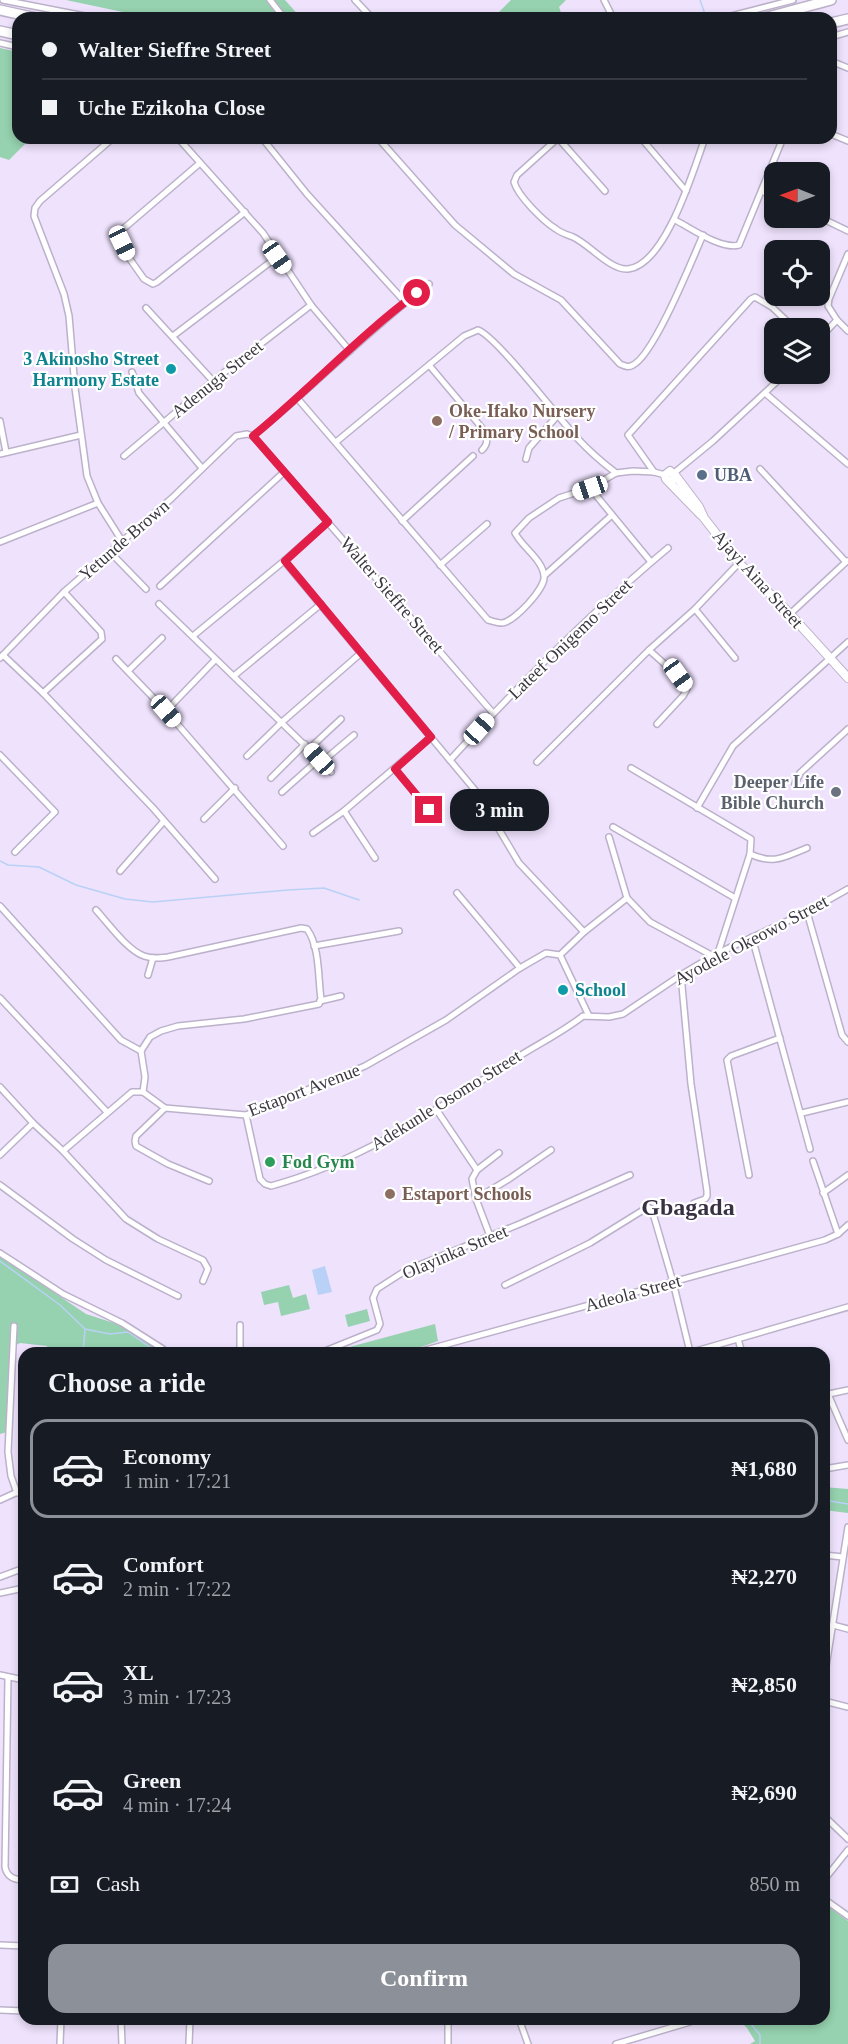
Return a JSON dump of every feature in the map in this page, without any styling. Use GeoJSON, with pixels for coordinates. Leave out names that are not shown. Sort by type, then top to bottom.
{"type":"FeatureCollection","features":[{"type":"Feature","properties":{"kind":"highway"},"geometry":{"type":"LineString","coordinates":[[786,12],[831,0]]}},
{"type":"Feature","properties":{"kind":"street"},"geometry":{"type":"LineString","coordinates":[[3,0],[64,12]]}},
{"type":"Feature","properties":{"kind":"street"},"geometry":{"type":"LineString","coordinates":[[270,0],[279,12]]}},
{"type":"Feature","properties":{"kind":"street"},"geometry":{"type":"LineString","coordinates":[[355,0],[366,12]]}},
{"type":"Feature","properties":{"kind":"street"},"geometry":{"type":"LineString","coordinates":[[746,12],[793,0]]}},
{"type":"Feature","properties":{"kind":"street"},"geometry":{"type":"LineString","coordinates":[[106,144],[40,201],[35,208],[34,216],[64,294],[69,316],[75,388],[87,476],[98,503],[122,541]]}},
{"type":"Feature","properties":{"kind":"street"},"geometry":{"type":"LineString","coordinates":[[183,144],[263,233],[311,305],[350,351]]}},
{"type":"Feature","properties":{"kind":"street"},"geometry":{"type":"LineString","coordinates":[[267,144],[307,194],[405,302]]}},
{"type":"Feature","properties":{"kind":"street"},"geometry":{"type":"LineString","coordinates":[[383,144],[455,225],[514,274],[561,300],[620,364],[627,367],[635,365],[651,344],[667,315],[703,235]]}},
{"type":"Feature","properties":{"kind":"street"},"geometry":{"type":"LineString","coordinates":[[551,144],[517,175],[514,182],[516,189],[556,229],[578,239],[613,265],[628,269],[643,263],[660,244],[675,220],[703,144]]}},
{"type":"Feature","properties":{"kind":"street"},"geometry":{"type":"LineString","coordinates":[[563,144],[605,191]]}},
{"type":"Feature","properties":{"kind":"street"},"geometry":{"type":"LineString","coordinates":[[646,144],[686,190]]}},
{"type":"Feature","properties":{"kind":"street"},"geometry":{"type":"LineString","coordinates":[[675,220],[722,244],[733,247],[739,245],[781,144]]}},
{"type":"Feature","properties":{"kind":"street"},"geometry":{"type":"LineString","coordinates":[[200,163],[123,229],[122,243],[144,279],[153,284],[157,282],[245,212]]}},
{"type":"Feature","properties":{"kind":"street"},"geometry":{"type":"LineString","coordinates":[[830,222],[848,231]]}},
{"type":"Feature","properties":{"kind":"street"},"geometry":{"type":"LineString","coordinates":[[848,254],[828,306],[848,331]]}},
{"type":"Feature","properties":{"kind":"street"},"geometry":{"type":"LineString","coordinates":[[173,336],[277,257]]}},
{"type":"Feature","properties":{"kind":"street"},"geometry":{"type":"LineString","coordinates":[[253,436],[298,399],[405,302],[429,284]]}},
{"type":"Feature","properties":{"kind":"street"},"geometry":{"type":"LineString","coordinates":[[654,472],[628,435],[751,299],[755,297],[784,318]]}},
{"type":"Feature","properties":{"kind":"street","name":"Adenuga Street"},"geometry":{"type":"LineString","coordinates":[[124,456],[213,381],[311,305]]}},
{"type":"Feature","properties":{"kind":"street"},"geometry":{"type":"LineString","coordinates":[[146,308],[213,381]]}},
{"type":"Feature","properties":{"kind":"street"},"geometry":{"type":"LineString","coordinates":[[830,327],[837,320]]}},
{"type":"Feature","properties":{"kind":"street"},"geometry":{"type":"LineString","coordinates":[[336,442],[464,336],[473,331],[483,332],[579,440],[616,473]]}},
{"type":"Feature","properties":{"kind":"street"},"geometry":{"type":"LineString","coordinates":[[429,365],[482,428],[488,439],[487,446],[482,450]]}},
{"type":"Feature","properties":{"kind":"street"},"geometry":{"type":"LineString","coordinates":[[132,372],[139,393],[202,468]]}},
{"type":"Feature","properties":{"kind":"street"},"geometry":{"type":"LineString","coordinates":[[298,399],[488,620],[502,623],[512,619],[543,585],[544,575],[538,562],[516,535],[516,531],[529,518],[559,498],[590,488],[616,473],[654,472],[671,476],[774,384]]}},
{"type":"Feature","properties":{"kind":"street"},"geometry":{"type":"LineString","coordinates":[[765,393],[848,464]]}},
{"type":"Feature","properties":{"kind":"street"},"geometry":{"type":"LineString","coordinates":[[526,459],[529,448],[557,416]]}},
{"type":"Feature","properties":{"kind":"street"},"geometry":{"type":"LineString","coordinates":[[0,421],[3,453],[81,435]]}},
{"type":"Feature","properties":{"kind":"street","name":"Yetunde Brown"},"geometry":{"type":"LineString","coordinates":[[2,656],[64,592],[172,498],[236,436],[247,434],[253,436]]}},
{"type":"Feature","properties":{"kind":"street","name":"Walter Sieffre Street"},"geometry":{"type":"LineString","coordinates":[[253,436],[493,713]]}},
{"type":"Feature","properties":{"kind":"street"},"geometry":{"type":"LineString","coordinates":[[402,521],[473,456]]}},
{"type":"Feature","properties":{"kind":"street"},"geometry":{"type":"LineString","coordinates":[[760,470],[847,561],[790,614]]}},
{"type":"Feature","properties":{"kind":"street"},"geometry":{"type":"LineString","coordinates":[[160,586],[284,472]]}},
{"type":"Feature","properties":{"kind":"street","name":"Ajayi Aina Street"},"geometry":{"type":"LineString","coordinates":[[671,476],[683,498],[704,518],[739,563],[790,614],[848,678]]}},
{"type":"Feature","properties":{"kind":"street"},"geometry":{"type":"LineString","coordinates":[[590,488],[651,562]]}},
{"type":"Feature","properties":{"kind":"street"},"geometry":{"type":"LineString","coordinates":[[0,542],[98,503]]}},
{"type":"Feature","properties":{"kind":"street"},"geometry":{"type":"LineString","coordinates":[[544,575],[612,515]]}},
{"type":"Feature","properties":{"kind":"street"},"geometry":{"type":"LineString","coordinates":[[193,636],[285,561],[328,522]]}},
{"type":"Feature","properties":{"kind":"street"},"geometry":{"type":"LineString","coordinates":[[440,565],[487,524]]}},
{"type":"Feature","properties":{"kind":"street","name":"Lateef Onigemo Street"},"geometry":{"type":"LineString","coordinates":[[450,760],[570,635],[668,548]]}},
{"type":"Feature","properties":{"kind":"street"},"geometry":{"type":"LineString","coordinates":[[110,552],[146,589]]}},
{"type":"Feature","properties":{"kind":"street"},"geometry":{"type":"LineString","coordinates":[[285,561],[484,801]]}},
{"type":"Feature","properties":{"kind":"street"},"geometry":{"type":"LineString","coordinates":[[537,762],[649,650],[695,609],[739,563]]}},
{"type":"Feature","properties":{"kind":"street"},"geometry":{"type":"LineString","coordinates":[[43,693],[102,639],[101,632],[64,592]]}},
{"type":"Feature","properties":{"kind":"street"},"geometry":{"type":"LineString","coordinates":[[159,604],[215,660],[235,675],[308,746],[331,772]]}},
{"type":"Feature","properties":{"kind":"street"},"geometry":{"type":"LineString","coordinates":[[235,675],[321,604]]}},
{"type":"Feature","properties":{"kind":"street"},"geometry":{"type":"LineString","coordinates":[[695,609],[735,658]]}},
{"type":"Feature","properties":{"kind":"street"},"geometry":{"type":"LineString","coordinates":[[128,671],[162,638]]}},
{"type":"Feature","properties":{"kind":"street"},"geometry":{"type":"LineString","coordinates":[[697,808],[733,746],[848,642]]}},
{"type":"Feature","properties":{"kind":"street"},"geometry":{"type":"LineString","coordinates":[[649,650],[678,675],[687,689],[657,724]]}},
{"type":"Feature","properties":{"kind":"street"},"geometry":{"type":"LineString","coordinates":[[247,756],[361,653]]}},
{"type":"Feature","properties":{"kind":"street"},"geometry":{"type":"LineString","coordinates":[[2,656],[43,693],[164,821],[215,879]]}},
{"type":"Feature","properties":{"kind":"street"},"geometry":{"type":"LineString","coordinates":[[116,659],[235,788],[283,846]]}},
{"type":"Feature","properties":{"kind":"street"},"geometry":{"type":"LineString","coordinates":[[166,711],[215,660]]}},
{"type":"Feature","properties":{"kind":"street"},"geometry":{"type":"LineString","coordinates":[[271,778],[341,718]]}},
{"type":"Feature","properties":{"kind":"street"},"geometry":{"type":"LineString","coordinates":[[795,784],[800,773],[848,729]]}},
{"type":"Feature","properties":{"kind":"street"},"geometry":{"type":"LineString","coordinates":[[282,792],[354,735]]}},
{"type":"Feature","properties":{"kind":"street"},"geometry":{"type":"LineString","coordinates":[[313,833],[344,811],[431,737]]}},
{"type":"Feature","properties":{"kind":"street"},"geometry":{"type":"LineString","coordinates":[[0,755],[55,812],[15,852]]}},
{"type":"Feature","properties":{"kind":"street"},"geometry":{"type":"LineString","coordinates":[[0,769],[7,762]]}},
{"type":"Feature","properties":{"kind":"street"},"geometry":{"type":"LineString","coordinates":[[609,837],[627,898],[651,922],[716,955],[750,854],[751,839],[631,768]]}},
{"type":"Feature","properties":{"kind":"street"},"geometry":{"type":"LineString","coordinates":[[395,769],[429,810]]}},
{"type":"Feature","properties":{"kind":"street"},"geometry":{"type":"LineString","coordinates":[[204,819],[235,788]]}},
{"type":"Feature","properties":{"kind":"street"},"geometry":{"type":"LineString","coordinates":[[344,811],[375,858]]}},
{"type":"Feature","properties":{"kind":"street"},"geometry":{"type":"LineString","coordinates":[[120,871],[164,821]]}},
{"type":"Feature","properties":{"kind":"street"},"geometry":{"type":"LineString","coordinates":[[497,826],[519,862],[584,932]]}},
{"type":"Feature","properties":{"kind":"street"},"geometry":{"type":"LineString","coordinates":[[613,826],[735,898]]}},
{"type":"Feature","properties":{"kind":"street"},"geometry":{"type":"LineString","coordinates":[[750,854],[763,860],[773,860],[807,848]]}},
{"type":"Feature","properties":{"kind":"street","name":"Ayodele Okeowo Street"},"geometry":{"type":"LineString","coordinates":[[590,1016],[609,1017],[623,1014],[681,975],[716,955],[807,912],[848,888]]}},
{"type":"Feature","properties":{"kind":"street"},"geometry":{"type":"LineString","coordinates":[[457,893],[520,968]]}},
{"type":"Feature","properties":{"kind":"street"},"geometry":{"type":"LineString","coordinates":[[590,1016],[560,956],[584,932],[627,898]]}},
{"type":"Feature","properties":{"kind":"street"},"geometry":{"type":"LineString","coordinates":[[0,906],[122,1040],[141,1052]]}},
{"type":"Feature","properties":{"kind":"street"},"geometry":{"type":"LineString","coordinates":[[96,910],[129,946],[142,956],[153,958],[168,957],[301,928],[307,929],[314,946],[320,1001]]}},
{"type":"Feature","properties":{"kind":"street"},"geometry":{"type":"LineString","coordinates":[[807,912],[842,1035],[848,1042]]}},
{"type":"Feature","properties":{"kind":"street"},"geometry":{"type":"LineString","coordinates":[[314,946],[399,931]]}},
{"type":"Feature","properties":{"kind":"street"},"geometry":{"type":"LineString","coordinates":[[752,936],[810,1149]]}},
{"type":"Feature","properties":{"kind":"street","name":"Estaport Avenue"},"geometry":{"type":"LineString","coordinates":[[165,1108],[246,1115],[365,1066],[446,1020],[520,968],[546,953],[560,956]]}},
{"type":"Feature","properties":{"kind":"street"},"geometry":{"type":"LineString","coordinates":[[148,975],[153,958]]}},
{"type":"Feature","properties":{"kind":"street"},"geometry":{"type":"LineString","coordinates":[[681,975],[690,1084],[707,1191],[705,1199],[694,1203]]}},
{"type":"Feature","properties":{"kind":"street"},"geometry":{"type":"LineString","coordinates":[[143,1092],[145,1077],[141,1052],[150,1037],[161,1031],[178,1026],[244,1019],[312,1006],[319,1004],[320,1001],[341,996]]}},
{"type":"Feature","properties":{"kind":"street"},"geometry":{"type":"LineString","coordinates":[[0,998],[107,1112]]}},
{"type":"Feature","properties":{"kind":"street","name":"Adekunle Osomo Street"},"geometry":{"type":"LineString","coordinates":[[246,1115],[260,1179],[271,1186],[362,1152],[410,1127],[527,1050],[584,1016],[590,1016]]}},
{"type":"Feature","properties":{"kind":"street"},"geometry":{"type":"LineString","coordinates":[[749,1175],[727,1060],[730,1056],[780,1038]]}},
{"type":"Feature","properties":{"kind":"street"},"geometry":{"type":"LineString","coordinates":[[0,1087],[126,1219],[158,1239],[203,1260],[208,1269],[203,1281]]}},
{"type":"Feature","properties":{"kind":"street"},"geometry":{"type":"LineString","coordinates":[[63,1151],[132,1092],[143,1092],[165,1108],[136,1136],[136,1146],[168,1164],[209,1181]]}},
{"type":"Feature","properties":{"kind":"street"},"geometry":{"type":"LineString","coordinates":[[802,1113],[848,1102]]}},
{"type":"Feature","properties":{"kind":"street"},"geometry":{"type":"LineString","coordinates":[[436,1109],[477,1170]]}},
{"type":"Feature","properties":{"kind":"street"},"geometry":{"type":"LineString","coordinates":[[0,1155],[33,1123]]}},
{"type":"Feature","properties":{"kind":"street"},"geometry":{"type":"LineString","coordinates":[[476,1199],[551,1150]]}},
{"type":"Feature","properties":{"kind":"street"},"geometry":{"type":"LineString","coordinates":[[490,1236],[476,1199],[472,1179],[477,1170],[499,1153]]}},
{"type":"Feature","properties":{"kind":"street"},"geometry":{"type":"LineString","coordinates":[[813,1161],[838,1234]]}},
{"type":"Feature","properties":{"kind":"street","name":"Olayinka Street"},"geometry":{"type":"LineString","coordinates":[[335,1347],[377,1330],[380,1324],[373,1298],[377,1289],[405,1271],[630,1175]]}},
{"type":"Feature","properties":{"kind":"street"},"geometry":{"type":"LineString","coordinates":[[823,1193],[848,1175]]}},
{"type":"Feature","properties":{"kind":"street"},"geometry":{"type":"LineString","coordinates":[[0,1185],[73,1239],[106,1260],[178,1296]]}},
{"type":"Feature","properties":{"kind":"street"},"geometry":{"type":"LineString","coordinates":[[505,1285],[590,1243],[648,1208],[652,1210],[673,1282],[688,1347]]}},
{"type":"Feature","properties":{"kind":"street","name":"Adeola Street"},"geometry":{"type":"LineString","coordinates":[[437,1347],[825,1240],[838,1234],[848,1225]]}},
{"type":"Feature","properties":{"kind":"street"},"geometry":{"type":"LineString","coordinates":[[0,1253],[63,1294],[122,1323],[160,1347]]}},
{"type":"Feature","properties":{"kind":"street"},"geometry":{"type":"LineString","coordinates":[[710,1347],[848,1307]]}},
{"type":"Feature","properties":{"kind":"street"},"geometry":{"type":"LineString","coordinates":[[240,1325],[240,1347]]}},
{"type":"Feature","properties":{"kind":"street"},"geometry":{"type":"LineString","coordinates":[[0,1500],[17,1493],[11,1476],[8,1452],[14,1326]]}},
{"type":"Feature","properties":{"kind":"street"},"geometry":{"type":"LineString","coordinates":[[738,1339],[740,1347]]}},
{"type":"Feature","properties":{"kind":"street"},"geometry":{"type":"LineString","coordinates":[[830,1394],[848,1390]]}},
{"type":"Feature","properties":{"kind":"street"},"geometry":{"type":"LineString","coordinates":[[830,1403],[848,1440]]}},
{"type":"Feature","properties":{"kind":"street"},"geometry":{"type":"LineString","coordinates":[[830,1467],[848,1465]]}},
{"type":"Feature","properties":{"kind":"street"},"geometry":{"type":"LineString","coordinates":[[830,1643],[845,1561],[848,1527]]}},
{"type":"Feature","properties":{"kind":"street"},"geometry":{"type":"LineString","coordinates":[[830,1557],[845,1561]]}},
{"type":"Feature","properties":{"kind":"street"},"geometry":{"type":"LineString","coordinates":[[0,1577],[18,1570]]}},
{"type":"Feature","properties":{"kind":"street"},"geometry":{"type":"LineString","coordinates":[[0,1593],[18,1589]]}},
{"type":"Feature","properties":{"kind":"street"},"geometry":{"type":"LineString","coordinates":[[833,1625],[848,1629]]}},
{"type":"Feature","properties":{"kind":"street"},"geometry":{"type":"LineString","coordinates":[[0,1675],[18,1679]]}},
{"type":"Feature","properties":{"kind":"street"},"geometry":{"type":"LineString","coordinates":[[8,1677],[5,1867],[6,1872],[18,1879]]}},
{"type":"Feature","properties":{"kind":"street"},"geometry":{"type":"LineString","coordinates":[[830,1702],[848,1707]]}},
{"type":"Feature","properties":{"kind":"street"},"geometry":{"type":"LineString","coordinates":[[830,1822],[848,1839]]}},
{"type":"Feature","properties":{"kind":"street"},"geometry":{"type":"LineString","coordinates":[[830,1872],[848,1850]]}},
{"type":"Feature","properties":{"kind":"street"},"geometry":{"type":"LineString","coordinates":[[830,1903],[848,1916]]}},
{"type":"Feature","properties":{"kind":"street"},"geometry":{"type":"LineString","coordinates":[[0,1945],[18,1946]]}},
{"type":"Feature","properties":{"kind":"street"},"geometry":{"type":"LineString","coordinates":[[0,2010],[18,2011]]}},
{"type":"Feature","properties":{"kind":"street"},"geometry":{"type":"LineString","coordinates":[[60,2044],[61,2025]]}},
{"type":"Feature","properties":{"kind":"street"},"geometry":{"type":"LineString","coordinates":[[121,2025],[122,2044]]}},
{"type":"Feature","properties":{"kind":"street"},"geometry":{"type":"LineString","coordinates":[[189,2044],[190,2025]]}},
{"type":"Feature","properties":{"kind":"street"},"geometry":{"type":"LineString","coordinates":[[448,2044],[449,2025]]}},
{"type":"Feature","properties":{"kind":"street"},"geometry":{"type":"LineString","coordinates":[[521,2025],[528,2044]]}},
{"type":"Feature","properties":{"kind":"street"},"geometry":{"type":"LineString","coordinates":[[616,2044],[680,2025]]}},
{"type":"Feature","properties":{"kind":"green space"},"geometry":{"type":"Polygon","coordinates":[[[66,0],[285,0],[296,12],[123,12],[66,0]]]}},
{"type":"Feature","properties":{"kind":"green space"},"geometry":{"type":"Polygon","coordinates":[[[511,0],[566,0],[559,7],[561,12],[499,12],[511,0]]]}},
{"type":"Feature","properties":{"kind":"green space"},"geometry":{"type":"Polygon","coordinates":[[[0,48],[12,51],[12,144],[25,144],[9,160],[0,157],[0,48]]]}},
{"type":"Feature","properties":{"kind":"green space"},"geometry":{"type":"Polygon","coordinates":[[[0,1256],[86,1314],[120,1325],[155,1347],[47,1347],[20,1343],[10,1348],[7,1432],[0,1434],[0,1256]]]}},
{"type":"Feature","properties":{"kind":"green space"},"geometry":{"type":"Polygon","coordinates":[[[289,1285],[293,1298],[306,1294],[310,1309],[281,1316],[278,1302],[264,1305],[261,1292],[289,1285]]]}},
{"type":"Feature","properties":{"kind":"green space"},"geometry":{"type":"Polygon","coordinates":[[[367,1309],[370,1321],[348,1327],[345,1315],[367,1309]]]}},
{"type":"Feature","properties":{"kind":"green space"},"geometry":{"type":"Polygon","coordinates":[[[435,1324],[438,1341],[421,1347],[349,1347],[435,1324]]]}},
{"type":"Feature","properties":{"kind":"green space"},"geometry":{"type":"Polygon","coordinates":[[[830,1488],[848,1489],[848,1513],[830,1511],[830,1488]]]}},
{"type":"Feature","properties":{"kind":"green space"},"geometry":{"type":"Polygon","coordinates":[[[830,1908],[848,1921],[848,2044],[750,2044],[755,2041],[744,2025],[830,2025],[830,1908]]]}},
{"type":"Feature","properties":{"kind":"water"},"geometry":{"type":"Polygon","coordinates":[[[325,1266],[332,1292],[318,1295],[312,1270],[325,1266]]]}},
{"type":"Feature","properties":{"kind":"waterway"},"geometry":{"type":"LineString","coordinates":[[700,0],[704,12]]}},
{"type":"Feature","properties":{"kind":"waterway"},"geometry":{"type":"LineString","coordinates":[[0,861],[8,865],[39,867],[76,885],[125,899],[153,902],[324,888],[359,900]]}},
{"type":"Feature","properties":{"kind":"waterway"},"geometry":{"type":"LineString","coordinates":[[0,1261],[60,1305],[85,1329],[110,1334],[128,1332],[149,1347]]}},
{"type":"Feature","properties":{"kind":"waterway"},"geometry":{"type":"LineString","coordinates":[[84,1347],[85,1330]]}},
{"type":"Feature","properties":{"kind":"waterway"},"geometry":{"type":"LineString","coordinates":[[830,1501],[848,1504]]}},
{"type":"Feature","properties":{"kind":"waterway"},"geometry":{"type":"LineString","coordinates":[[752,2025],[760,2035],[760,2044]]}},
{"type":"Feature","properties":{"kind":"place","name":"3 Akinosho Street Harmony Estate"},"geometry":{"type":"Point","coordinates":[171,369]}},
{"type":"Feature","properties":{"kind":"place","name":"Oke-Ifako Nursery / Primary School"},"geometry":{"type":"Point","coordinates":[437,421]}},
{"type":"Feature","properties":{"kind":"place","name":"UBA"},"geometry":{"type":"Point","coordinates":[702,475]}},
{"type":"Feature","properties":{"kind":"place","name":"Deeper Life Bible Church"},"geometry":{"type":"Point","coordinates":[836,792]}},
{"type":"Feature","properties":{"kind":"place","name":"School"},"geometry":{"type":"Point","coordinates":[563,990]}},
{"type":"Feature","properties":{"kind":"place","name":"Fod Gym"},"geometry":{"type":"Point","coordinates":[270,1162]}},
{"type":"Feature","properties":{"kind":"place","name":"Estaport Schools"},"geometry":{"type":"Point","coordinates":[390,1194]}},
{"type":"Feature","properties":{"kind":"district","name":"Gbagada"},"geometry":{"type":"Point","coordinates":[688,1207]}},
{"type":"Feature","properties":{"kind":"route"},"geometry":{"type":"LineString","coordinates":[[417,293],[253,436],[328,522],[285,561],[431,737],[395,769],[429,810]]}}]}
